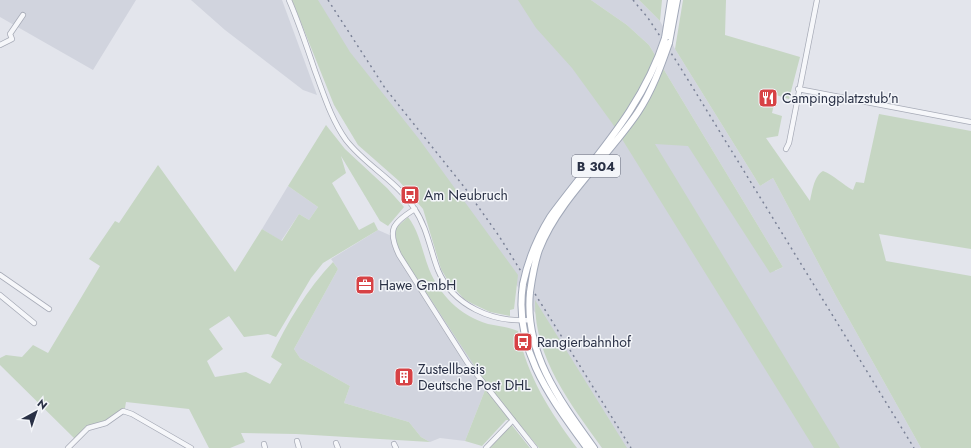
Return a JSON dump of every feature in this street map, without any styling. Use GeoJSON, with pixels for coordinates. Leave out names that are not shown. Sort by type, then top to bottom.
{"type":"FeatureCollection","features":[{"type":"Feature","properties":{"kind":"main road","name":"B 304"},"geometry":{"type":"LineString","coordinates":[[587,448],[535,370],[527,346],[522,321],[521,296],[523,284],[533,249],[550,217],[634,107],[651,76],[667,40],[671,0]]}},
{"type":"Feature","properties":{"kind":"main road","name":"B 304"},"geometry":{"type":"LineString","coordinates":[[594,448],[558,396],[546,376],[536,354],[530,320],[530,292],[532,274],[538,251],[550,228],[639,111],[656,79],[676,0]]}},
{"type":"Feature","properties":{"kind":"street"},"geometry":{"type":"LineString","coordinates":[[289,0],[336,124],[363,158],[393,182],[415,209],[426,232],[442,278],[455,295],[482,313],[498,318],[522,321],[530,320]]}},
{"type":"Feature","properties":{"kind":"street"},"geometry":{"type":"LineString","coordinates":[[786,149],[817,0]]}},
{"type":"Feature","properties":{"kind":"street"},"geometry":{"type":"LineString","coordinates":[[0,45],[12,39],[10,34],[22,15]]}},
{"type":"Feature","properties":{"kind":"street"},"geometry":{"type":"LineString","coordinates":[[798,89],[971,122]]}},
{"type":"Feature","properties":{"kind":"street"},"geometry":{"type":"LineString","coordinates":[[415,209],[394,227],[391,236],[393,244],[421,292],[467,362],[535,448]]}},
{"type":"Feature","properties":{"kind":"street"},"geometry":{"type":"LineString","coordinates":[[0,275],[49,309]]}},
{"type":"Feature","properties":{"kind":"street"},"geometry":{"type":"LineString","coordinates":[[0,296],[34,323]]}},
{"type":"Feature","properties":{"kind":"street"},"geometry":{"type":"LineString","coordinates":[[68,448],[88,428],[106,423],[123,412],[132,414],[191,448]]}},
{"type":"Feature","properties":{"kind":"street"},"geometry":{"type":"LineString","coordinates":[[486,448],[513,420]]}},
{"type":"Feature","properties":{"kind":"street"},"geometry":{"type":"LineString","coordinates":[[297,441],[299,448]]}},
{"type":"Feature","properties":{"kind":"street"},"geometry":{"type":"LineString","coordinates":[[336,443],[338,448]]}},
{"type":"Feature","properties":{"kind":"shaded area"},"geometry":{"type":"Polygon","coordinates":[[[0,0],[136,0],[93,70],[0,17],[0,0]]]}},
{"type":"Feature","properties":{"kind":"shaded area"},"geometry":{"type":"Polygon","coordinates":[[[191,0],[282,0],[317,95],[303,90],[225,30],[191,0]]]}},
{"type":"Feature","properties":{"kind":"shaded area"},"geometry":{"type":"Polygon","coordinates":[[[312,0],[529,0],[655,144],[689,137],[775,271],[783,267],[649,45],[627,25],[591,0],[639,0],[660,21],[675,49],[760,186],[773,178],[837,298],[921,448],[625,448],[500,260],[312,0]]]}},
{"type":"Feature","properties":{"kind":"shaded area"},"geometry":{"type":"Polygon","coordinates":[[[288,186],[318,207],[309,220],[299,214],[281,241],[262,229],[288,186]]]}},
{"type":"Feature","properties":{"kind":"shaded area"},"geometry":{"type":"Polygon","coordinates":[[[378,230],[394,237],[487,385],[465,441],[440,438],[430,442],[421,437],[409,422],[344,403],[350,386],[300,358],[294,349],[338,269],[331,259],[378,230]]]}},
{"type":"Feature","properties":{"kind":"green space"},"geometry":{"type":"Polygon","coordinates":[[[292,0],[318,0],[350,52],[419,139],[518,275],[514,309],[510,310],[510,316],[490,312],[464,299],[448,281],[441,269],[423,209],[399,181],[358,145],[334,105],[292,0]]]}},
{"type":"Feature","properties":{"kind":"green space"},"geometry":{"type":"Polygon","coordinates":[[[518,0],[591,0],[627,25],[649,45],[783,267],[770,273],[688,146],[655,144],[840,448],[814,448],[612,123],[572,68],[536,28],[518,0]]]}},
{"type":"Feature","properties":{"kind":"green space"},"geometry":{"type":"Polygon","coordinates":[[[639,0],[662,0],[660,21],[639,0]]]}},
{"type":"Feature","properties":{"kind":"green space"},"geometry":{"type":"Polygon","coordinates":[[[683,0],[726,0],[725,35],[800,57],[789,99],[776,95],[772,113],[782,116],[778,136],[766,138],[810,201],[815,180],[823,171],[853,190],[856,182],[864,183],[879,114],[971,131],[971,249],[879,234],[886,261],[971,276],[971,448],[921,448],[837,298],[773,178],[760,186],[675,49],[683,0]]]}},
{"type":"Feature","properties":{"kind":"green space"},"geometry":{"type":"Polygon","coordinates":[[[326,125],[345,149],[387,188],[404,207],[388,226],[380,221],[341,156],[346,173],[332,183],[359,230],[374,222],[378,230],[323,263],[311,278],[276,337],[268,334],[244,337],[229,316],[209,329],[223,349],[207,361],[215,377],[246,372],[270,384],[282,364],[271,357],[277,344],[306,295],[333,262],[338,269],[294,349],[300,358],[350,386],[344,403],[409,422],[421,437],[430,442],[296,434],[241,433],[245,442],[230,448],[209,448],[189,409],[126,402],[125,408],[103,422],[86,426],[75,439],[0,365],[0,358],[6,355],[22,357],[33,345],[48,353],[100,266],[89,259],[115,221],[119,223],[158,165],[235,272],[262,229],[282,241],[299,214],[309,220],[318,207],[288,186],[326,125]]]}},
{"type":"Feature","properties":{"kind":"green space"},"geometry":{"type":"Polygon","coordinates":[[[408,217],[418,236],[433,278],[438,287],[452,303],[468,316],[488,324],[518,331],[527,363],[541,393],[577,448],[539,448],[516,420],[506,420],[482,446],[465,441],[487,385],[401,254],[396,243],[395,229],[408,217]]]}},
{"type":"Feature","properties":{"kind":"green space"},"geometry":{"type":"Polygon","coordinates":[[[535,300],[627,448],[602,448],[566,397],[547,360],[536,321],[535,300]]]}},
{"type":"Feature","properties":{"kind":"green space"},"geometry":{"type":"Polygon","coordinates":[[[511,424],[530,448],[490,448],[511,424]]]}},
{"type":"Feature","properties":{"kind":"railway"},"geometry":{"type":"LineString","coordinates":[[328,0],[385,88],[465,188],[499,236],[631,448]]}},
{"type":"Feature","properties":{"kind":"railway"},"geometry":{"type":"LineString","coordinates":[[633,0],[648,18],[677,62],[914,448]]}},
{"type":"Feature","properties":{"kind":"place","name":"Campingplatzstub'n"},"geometry":{"type":"Point","coordinates":[768,98]}},
{"type":"Feature","properties":{"kind":"place","name":"Am Neubruch"},"geometry":{"type":"Point","coordinates":[410,195]}},
{"type":"Feature","properties":{"kind":"place","name":"Hawe GmbH"},"geometry":{"type":"Point","coordinates":[365,285]}},
{"type":"Feature","properties":{"kind":"place","name":"Rangierbahnhof"},"geometry":{"type":"Point","coordinates":[523,342]}},
{"type":"Feature","properties":{"kind":"place","name":"Zustellbasis Deutsche Post DHL"},"geometry":{"type":"Point","coordinates":[404,377]}}]}
